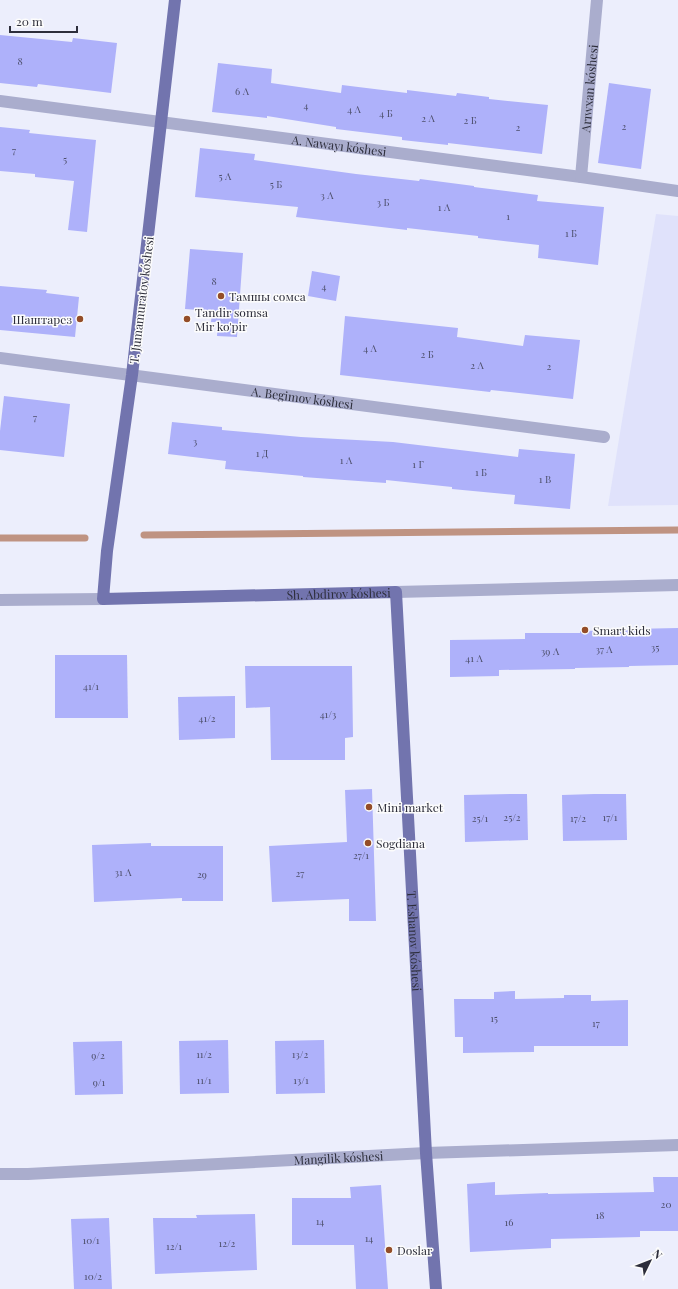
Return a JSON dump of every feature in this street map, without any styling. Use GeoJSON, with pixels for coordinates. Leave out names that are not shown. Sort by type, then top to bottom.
{"type":"FeatureCollection","features":[{"type":"Feature","properties":{"kind":"main road","name":"T. Jumamuratov kóshesi"},"geometry":{"type":"LineString","coordinates":[[103,599],[107,550],[132,375],[174,0]]}},
{"type":"Feature","properties":{"kind":"main road","name":"Sh. Abdirov kóshesi"},"geometry":{"type":"LineString","coordinates":[[103,599],[396,592]]}},
{"type":"Feature","properties":{"kind":"main road","name":"T. Eshanov kóshesi"},"geometry":{"type":"LineString","coordinates":[[396,592],[426,1153],[436,1289]]}},
{"type":"Feature","properties":{"kind":"street","name":"Arıwxan kóshesi"},"geometry":{"type":"LineString","coordinates":[[581,177],[596,0]]}},
{"type":"Feature","properties":{"kind":"street","name":"A. Nawayı kóshesi"},"geometry":{"type":"LineString","coordinates":[[0,102],[581,177],[678,191]]}},
{"type":"Feature","properties":{"kind":"street","name":"A. Begimov kóshesi"},"geometry":{"type":"LineString","coordinates":[[0,358],[604,437]]}},
{"type":"Feature","properties":{"kind":"street","name":"Sh. Abdirov kóshesi"},"geometry":{"type":"LineString","coordinates":[[396,592],[678,585]]}},
{"type":"Feature","properties":{"kind":"street","name":"Sh. Abdirov kóshesi"},"geometry":{"type":"LineString","coordinates":[[0,600],[103,599]]}},
{"type":"Feature","properties":{"kind":"street","name":"Mangilik kóshesi"},"geometry":{"type":"LineString","coordinates":[[0,1174],[28,1174],[426,1153],[678,1145]]}},
{"type":"Feature","properties":{"kind":"shaded area"},"geometry":{"type":"Polygon","coordinates":[[[656,214],[678,216],[678,505],[608,506],[656,214]]]}},
{"type":"Feature","properties":{"kind":"building"},"geometry":{"type":"Polygon","coordinates":[[[0,35],[72,42],[73,38],[117,43],[111,93],[38,84],[37,87],[0,83],[0,35]]]}},
{"type":"Feature","properties":{"kind":"building"},"geometry":{"type":"Polygon","coordinates":[[[218,63],[272,69],[271,83],[341,93],[342,85],[407,93],[407,90],[456,96],[457,93],[489,97],[489,99],[548,105],[542,154],[448,143],[448,145],[402,140],[402,137],[336,129],[336,127],[267,116],[267,118],[212,112],[218,63]]]}},
{"type":"Feature","properties":{"kind":"building"},"geometry":{"type":"Polygon","coordinates":[[[609,83],[651,89],[641,169],[598,163],[609,83]]]}},
{"type":"Feature","properties":{"kind":"building"},"geometry":{"type":"Polygon","coordinates":[[[0,127],[30,130],[29,133],[96,140],[87,232],[68,230],[74,181],[35,177],[35,174],[0,171],[0,127]]]}},
{"type":"Feature","properties":{"kind":"building"},"geometry":{"type":"Polygon","coordinates":[[[200,148],[255,154],[254,160],[356,174],[419,181],[420,179],[474,186],[538,195],[537,201],[604,207],[598,265],[538,258],[539,245],[478,238],[478,236],[407,228],[407,230],[296,217],[298,207],[195,197],[200,148]]]}},
{"type":"Feature","properties":{"kind":"building"},"geometry":{"type":"Polygon","coordinates":[[[190,249],[243,253],[237,337],[217,336],[218,322],[211,322],[212,311],[185,309],[190,249]]]}},
{"type":"Feature","properties":{"kind":"building"},"geometry":{"type":"Polygon","coordinates":[[[312,271],[340,276],[336,301],[308,296],[312,271]]]}},
{"type":"Feature","properties":{"kind":"building"},"geometry":{"type":"Polygon","coordinates":[[[0,286],[47,290],[46,293],[79,297],[75,337],[0,330],[0,286]]]}},
{"type":"Feature","properties":{"kind":"building"},"geometry":{"type":"Polygon","coordinates":[[[345,316],[458,328],[457,337],[523,346],[525,335],[580,340],[573,399],[491,390],[490,392],[340,375],[345,316]]]}},
{"type":"Feature","properties":{"kind":"building"},"geometry":{"type":"Polygon","coordinates":[[[4,396],[70,404],[64,457],[0,450],[0,431],[4,396]]]}},
{"type":"Feature","properties":{"kind":"building"},"geometry":{"type":"Polygon","coordinates":[[[172,422],[222,427],[222,430],[301,437],[393,442],[518,457],[519,449],[575,454],[570,509],[514,504],[515,495],[452,489],[452,487],[386,480],[386,483],[303,477],[225,469],[226,461],[168,454],[172,422]]]}},
{"type":"Feature","properties":{"kind":"building"},"geometry":{"type":"Polygon","coordinates":[[[678,628],[678,665],[499,670],[499,676],[450,677],[450,640],[525,639],[525,633],[580,633],[580,631],[678,628]]]}},
{"type":"Feature","properties":{"kind":"building"},"geometry":{"type":"Polygon","coordinates":[[[55,655],[127,655],[128,718],[55,718],[55,655]]]}},
{"type":"Feature","properties":{"kind":"building"},"geometry":{"type":"Polygon","coordinates":[[[245,666],[352,666],[353,737],[345,738],[345,760],[271,760],[270,707],[246,708],[245,666]]]}},
{"type":"Feature","properties":{"kind":"building"},"geometry":{"type":"Polygon","coordinates":[[[235,696],[235,738],[179,740],[178,697],[235,696]]]}},
{"type":"Feature","properties":{"kind":"building"},"geometry":{"type":"Polygon","coordinates":[[[372,789],[376,921],[349,921],[349,899],[272,902],[269,846],[347,842],[345,790],[372,789]]]}},
{"type":"Feature","properties":{"kind":"building"},"geometry":{"type":"Polygon","coordinates":[[[527,794],[528,840],[465,842],[464,795],[527,794]]]}},
{"type":"Feature","properties":{"kind":"building"},"geometry":{"type":"Polygon","coordinates":[[[626,794],[627,840],[563,841],[562,795],[626,794]]]}},
{"type":"Feature","properties":{"kind":"building"},"geometry":{"type":"Polygon","coordinates":[[[151,843],[151,846],[223,846],[223,901],[182,901],[182,898],[94,902],[92,845],[151,843]]]}},
{"type":"Feature","properties":{"kind":"building"},"geometry":{"type":"Polygon","coordinates":[[[515,991],[515,999],[564,998],[564,995],[591,995],[591,1001],[628,1000],[628,1046],[534,1046],[534,1052],[463,1053],[463,1037],[455,1037],[454,999],[494,999],[494,992],[515,991]]]}},
{"type":"Feature","properties":{"kind":"building"},"geometry":{"type":"Polygon","coordinates":[[[228,1040],[229,1093],[180,1094],[179,1041],[228,1040]]]}},
{"type":"Feature","properties":{"kind":"building"},"geometry":{"type":"Polygon","coordinates":[[[324,1040],[325,1093],[276,1094],[275,1041],[324,1040]]]}},
{"type":"Feature","properties":{"kind":"building"},"geometry":{"type":"Polygon","coordinates":[[[122,1041],[123,1094],[75,1095],[73,1042],[122,1041]]]}},
{"type":"Feature","properties":{"kind":"building"},"geometry":{"type":"Polygon","coordinates":[[[653,1177],[678,1177],[678,1231],[640,1231],[640,1237],[551,1239],[551,1248],[470,1252],[467,1184],[495,1182],[495,1195],[654,1192],[653,1177]]]}},
{"type":"Feature","properties":{"kind":"building"},"geometry":{"type":"Polygon","coordinates":[[[381,1185],[388,1289],[356,1289],[354,1245],[292,1245],[292,1198],[351,1198],[350,1187],[381,1185]]]}},
{"type":"Feature","properties":{"kind":"building"},"geometry":{"type":"Polygon","coordinates":[[[255,1214],[257,1270],[155,1274],[153,1218],[197,1218],[196,1215],[255,1214]]]}},
{"type":"Feature","properties":{"kind":"building"},"geometry":{"type":"Polygon","coordinates":[[[109,1218],[112,1289],[74,1289],[71,1219],[109,1218]]]}},
{"type":"Feature","properties":{"kind":"waterway"},"geometry":{"type":"LineString","coordinates":[[144,535],[678,530]]}},
{"type":"Feature","properties":{"kind":"waterway"},"geometry":{"type":"LineString","coordinates":[[0,538],[85,538]]}},
{"type":"Feature","properties":{"kind":"place","name":"Тамшы сомса"},"geometry":{"type":"Point","coordinates":[221,296]}},
{"type":"Feature","properties":{"kind":"place","name":"Шаштарез"},"geometry":{"type":"Point","coordinates":[80,319]}},
{"type":"Feature","properties":{"kind":"place","name":"Tandir somsa Mir ko'pir"},"geometry":{"type":"Point","coordinates":[187,319]}},
{"type":"Feature","properties":{"kind":"place","name":"Smart kids"},"geometry":{"type":"Point","coordinates":[585,630]}},
{"type":"Feature","properties":{"kind":"place","name":"Mini market"},"geometry":{"type":"Point","coordinates":[369,807]}},
{"type":"Feature","properties":{"kind":"place","name":"Sogdiana"},"geometry":{"type":"Point","coordinates":[368,843]}},
{"type":"Feature","properties":{"kind":"place","name":"Doslar"},"geometry":{"type":"Point","coordinates":[389,1250]}}]}
